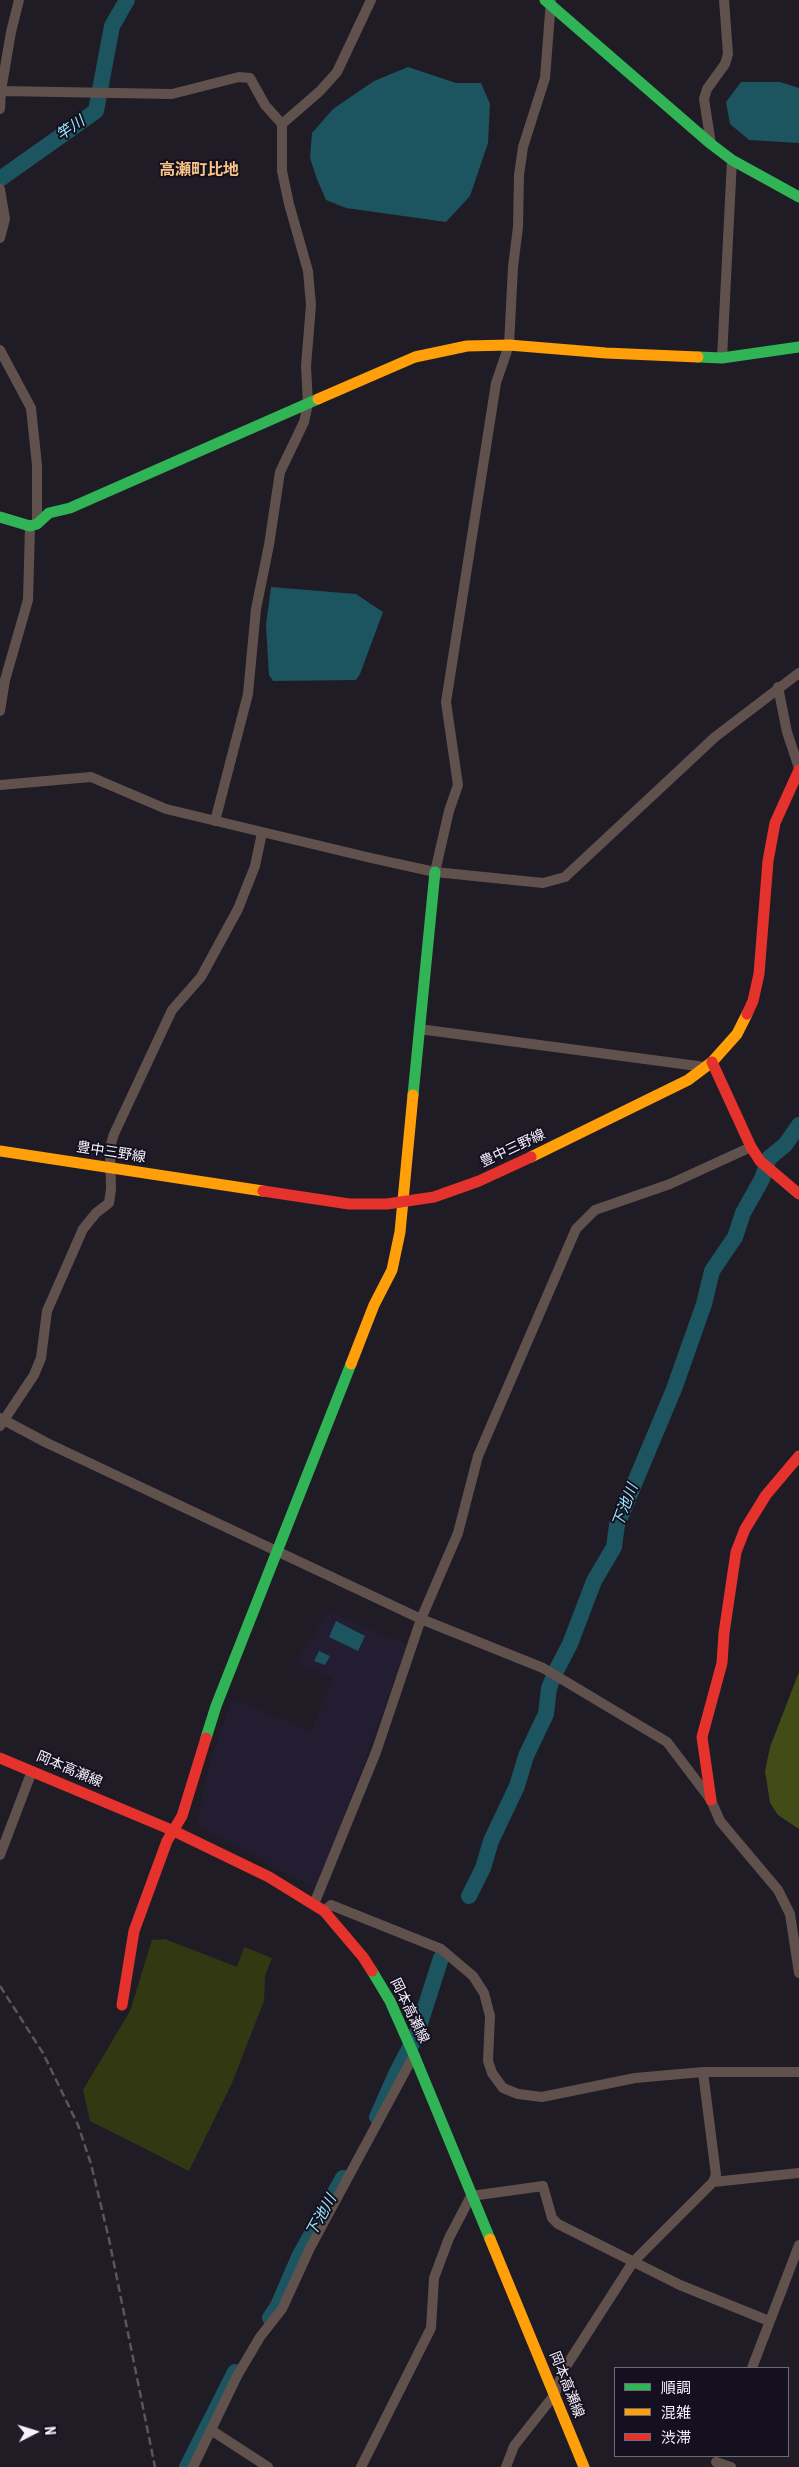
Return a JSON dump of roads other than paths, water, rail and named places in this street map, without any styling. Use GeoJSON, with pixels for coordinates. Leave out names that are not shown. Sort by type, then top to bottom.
{"type":"FeatureCollection","features":[{"type":"Feature","properties":{"kind":"street"},"geometry":{"type":"LineString","coordinates":[[0,109],[1,91],[11,32],[19,0]]}},
{"type":"Feature","properties":{"kind":"street"},"geometry":{"type":"LineString","coordinates":[[282,124],[320,91],[337,72],[371,0]]}},
{"type":"Feature","properties":{"kind":"street"},"geometry":{"type":"LineString","coordinates":[[711,144],[704,99],[707,89],[725,64],[728,54],[724,0]]}},
{"type":"Feature","properties":{"kind":"street"},"geometry":{"type":"LineString","coordinates":[[549,1],[711,144],[732,160],[799,197]]}},
{"type":"Feature","properties":{"kind":"street"},"geometry":{"type":"LineString","coordinates":[[122,2005],[134,1931],[167,1841],[182,1816],[216,1706],[374,1305],[392,1270],[400,1232],[435,872],[449,811],[458,785],[446,702],[496,383],[509,345],[513,267],[518,227],[518,175],[523,147],[545,78],[549,1]]}},
{"type":"Feature","properties":{"kind":"street"},"geometry":{"type":"LineString","coordinates":[[1,91],[172,94],[239,77],[250,78],[265,106],[282,124],[282,171],[289,204],[308,271],[311,304],[306,366],[308,404],[304,422],[280,472],[269,545],[256,609],[248,694],[215,821]]}},
{"type":"Feature","properties":{"kind":"street"},"geometry":{"type":"LineString","coordinates":[[722,358],[732,160]]}},
{"type":"Feature","properties":{"kind":"street"},"geometry":{"type":"LineString","coordinates":[[0,189],[5,219],[0,238]]}},
{"type":"Feature","properties":{"kind":"street"},"geometry":{"type":"LineString","coordinates":[[34,525],[49,513],[70,508],[416,358],[466,346],[509,345],[606,353],[722,358],[799,347]]}},
{"type":"Feature","properties":{"kind":"street"},"geometry":{"type":"LineString","coordinates":[[0,350],[31,408],[36,465],[34,525],[28,600],[5,680],[0,711]]}},
{"type":"Feature","properties":{"kind":"street"},"geometry":{"type":"LineString","coordinates":[[0,517],[34,525]]}},
{"type":"Feature","properties":{"kind":"street"},"geometry":{"type":"LineString","coordinates":[[0,785],[91,777],[166,809],[262,833],[435,872],[543,883],[565,877],[715,737],[799,672]]}},
{"type":"Feature","properties":{"kind":"street"},"geometry":{"type":"LineString","coordinates":[[778,687],[787,732],[799,769]]}},
{"type":"Feature","properties":{"kind":"street","name":"豊中三野線"},"geometry":{"type":"LineString","coordinates":[[0,1151],[321,1201],[349,1204],[402,1202],[434,1197],[478,1181],[660,1095],[709,1065],[737,1034],[753,1001],[760,974],[771,841],[781,806],[799,769]]}},
{"type":"Feature","properties":{"kind":"street"},"geometry":{"type":"LineString","coordinates":[[262,833],[255,866],[238,909],[201,977],[172,1010],[114,1134],[110,1147],[109,1203],[96,1213],[83,1229],[47,1311],[41,1358],[34,1375],[1,1421],[421,1619],[543,1668],[667,1742],[711,1800],[720,1820],[778,1890],[790,1914],[799,1973]]}},
{"type":"Feature","properties":{"kind":"street"},"geometry":{"type":"LineString","coordinates":[[419,1029],[709,1065],[760,1161],[799,1194]]}},
{"type":"Feature","properties":{"kind":"street"},"geometry":{"type":"LineString","coordinates":[[751,1147],[670,1184],[595,1210],[576,1229],[478,1456],[458,1533],[421,1619],[376,1752],[319,1907],[331,1905],[441,1949],[474,1976],[484,1994],[490,2016],[488,2061],[492,2073],[503,2088],[518,2094],[542,2097],[635,2078],[703,2072],[799,2072]]}},
{"type":"Feature","properties":{"kind":"street"},"geometry":{"type":"LineString","coordinates":[[711,1800],[702,1736],[722,1663],[724,1633],[736,1552],[746,1529],[766,1495],[799,1456]]}},
{"type":"Feature","properties":{"kind":"street","name":"岡本高瀬線"},"geometry":{"type":"LineString","coordinates":[[0,1758],[174,1831],[252,1867],[319,1907],[363,1957],[390,2001],[414,2055],[584,2467]]}},
{"type":"Feature","properties":{"kind":"street"},"geometry":{"type":"LineString","coordinates":[[0,1855],[32,1771]]}},
{"type":"Feature","properties":{"kind":"street"},"geometry":{"type":"LineString","coordinates":[[193,2467],[237,2376],[260,2338],[282,2309],[310,2248],[414,2055]]}},
{"type":"Feature","properties":{"kind":"street"},"geometry":{"type":"LineString","coordinates":[[506,2467],[514,2446],[555,2394],[563,2371],[633,2262],[713,2182],[716,2175],[703,2072]]}},
{"type":"Feature","properties":{"kind":"street"},"geometry":{"type":"LineString","coordinates":[[713,2182],[799,2173]]}},
{"type":"Feature","properties":{"kind":"street"},"geometry":{"type":"LineString","coordinates":[[361,2467],[431,2328],[434,2278],[448,2238],[471,2196],[543,2186],[552,2218],[558,2224],[680,2285],[769,2321]]}},
{"type":"Feature","properties":{"kind":"street"},"geometry":{"type":"LineString","coordinates":[[752,2367],[799,2245]]}},
{"type":"Feature","properties":{"kind":"street"},"geometry":{"type":"LineString","coordinates":[[211,2430],[268,2467]]}},
{"type":"Feature","properties":{"kind":"street"},"geometry":{"type":"LineString","coordinates":[[716,2462],[731,2467]]}},
{"type":"Feature","properties":{"kind":"water"},"geometry":{"type":"Polygon","coordinates":[[[408,67],[456,83],[481,83],[490,104],[488,143],[470,196],[446,222],[346,208],[326,200],[310,158],[312,133],[333,109],[374,81],[408,67]]]}},
{"type":"Feature","properties":{"kind":"water"},"geometry":{"type":"Polygon","coordinates":[[[741,82],[780,82],[799,88],[799,143],[749,140],[730,124],[726,102],[741,82]]]}},
{"type":"Feature","properties":{"kind":"water"},"geometry":{"type":"Polygon","coordinates":[[[271,587],[356,594],[383,612],[360,674],[356,680],[273,681],[269,675],[266,625],[271,587]]]}},
{"type":"Feature","properties":{"kind":"water"},"geometry":{"type":"Polygon","coordinates":[[[336,1621],[365,1636],[358,1651],[329,1637],[336,1621]]]}},
{"type":"Feature","properties":{"kind":"water"},"geometry":{"type":"Polygon","coordinates":[[[319,1651],[330,1656],[325,1665],[314,1661],[319,1651]]]}},
{"type":"Feature","properties":{"kind":"waterway","name":"竿川"},"geometry":{"type":"LineString","coordinates":[[0,179],[96,111],[112,26],[127,0]]}},
{"type":"Feature","properties":{"kind":"waterway","name":"下池川"},"geometry":{"type":"LineString","coordinates":[[469,1896],[483,1868],[491,1841],[517,1786],[526,1756],[546,1714],[549,1688],[570,1644],[594,1581],[614,1547],[617,1525],[674,1389],[704,1304],[712,1271],[735,1237],[743,1213],[762,1179],[769,1158],[785,1145],[799,1125]]}},
{"type":"Feature","properties":{"kind":"waterway","name":"下池川"},"geometry":{"type":"LineString","coordinates":[[377,2117],[397,2072],[416,2036],[441,1958]]}},
{"type":"Feature","properties":{"kind":"waterway","name":"下池川"},"geometry":{"type":"LineString","coordinates":[[270,2318],[278,2306],[299,2257],[343,2178]]}},
{"type":"Feature","properties":{"kind":"waterway","name":"下池川"},"geometry":{"type":"LineString","coordinates":[[187,2467],[235,2372]]}},
{"type":"Feature","properties":{"kind":"railway"},"geometry":{"type":"LineString","coordinates":[[0,1986],[43,2053],[78,2125],[91,2164],[109,2239],[155,2467]]}},
{"type":"Feature","properties":{"kind":"district","name":"高瀬町比地"},"geometry":{"type":"Point","coordinates":[199,171]}}]}
